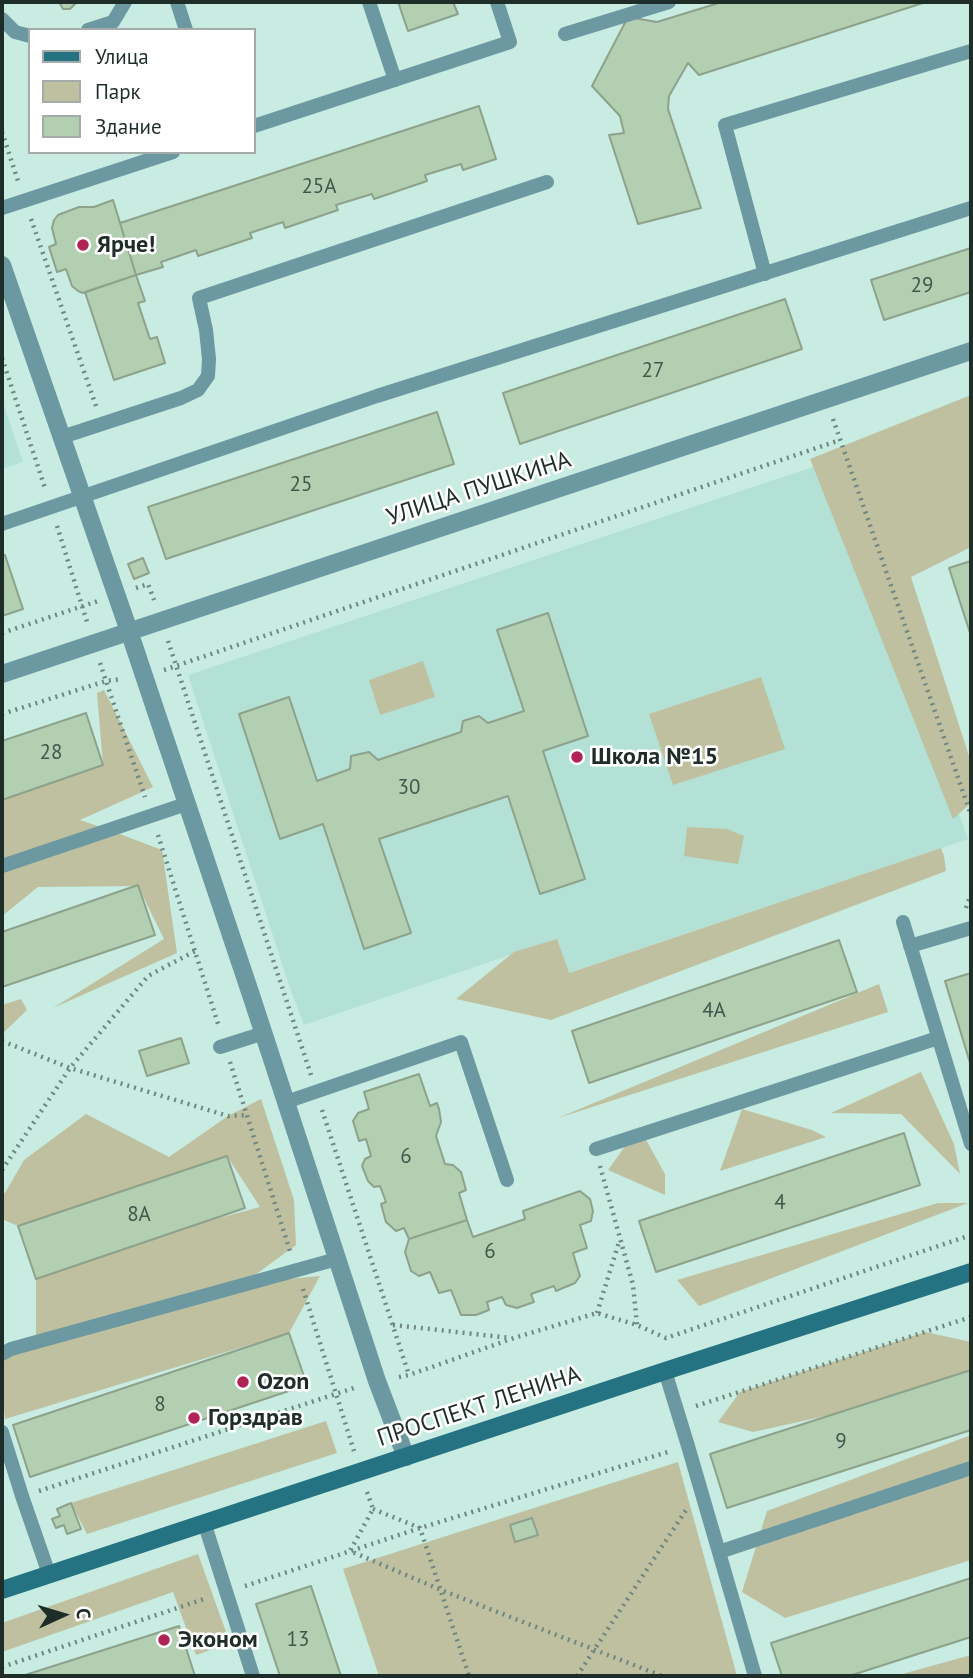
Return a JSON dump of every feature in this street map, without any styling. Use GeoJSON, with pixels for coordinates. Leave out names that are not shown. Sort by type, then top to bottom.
{"type":"FeatureCollection","features":[{"type":"Feature","properties":{"kind":"main road","name":"ПРОСПЕКТ ЛЕНИНА"},"geometry":{"type":"LineString","coordinates":[[2,1590],[971,1272]]}},
{"type":"Feature","properties":{"kind":"street"},"geometry":{"type":"LineString","coordinates":[[2,265],[117,595],[377,1381],[406,1457]]}},
{"type":"Feature","properties":{"kind":"street","name":"УЛИЦА ПУШКИНА"},"geometry":{"type":"LineString","coordinates":[[2,674],[971,351]]}},
{"type":"Feature","properties":{"kind":"lane"},"geometry":{"type":"LineString","coordinates":[[94,28],[113,22],[125,2]]}},
{"type":"Feature","properties":{"kind":"lane"},"geometry":{"type":"LineString","coordinates":[[177,2],[185,28]]}},
{"type":"Feature","properties":{"kind":"lane"},"geometry":{"type":"LineString","coordinates":[[369,2],[395,80]]}},
{"type":"Feature","properties":{"kind":"lane"},"geometry":{"type":"LineString","coordinates":[[256,125],[510,42],[497,2]]}},
{"type":"Feature","properties":{"kind":"lane"},"geometry":{"type":"LineString","coordinates":[[565,34],[669,2]]}},
{"type":"Feature","properties":{"kind":"lane"},"geometry":{"type":"LineString","coordinates":[[2,19],[15,32],[28,35]]}},
{"type":"Feature","properties":{"kind":"lane"},"geometry":{"type":"LineString","coordinates":[[765,274],[725,125],[971,51]]}},
{"type":"Feature","properties":{"kind":"lane"},"geometry":{"type":"LineString","coordinates":[[2,208],[167,154]]}},
{"type":"Feature","properties":{"kind":"lane"},"geometry":{"type":"LineString","coordinates":[[62,438],[198,390],[208,376],[209,359],[199,298],[547,182]]}},
{"type":"Feature","properties":{"kind":"lane"},"geometry":{"type":"LineString","coordinates":[[2,524],[377,396],[971,208]]}},
{"type":"Feature","properties":{"kind":"lane"},"geometry":{"type":"LineString","coordinates":[[2,866],[186,804]]}},
{"type":"Feature","properties":{"kind":"lane"},"geometry":{"type":"LineString","coordinates":[[903,922],[971,1143]]}},
{"type":"Feature","properties":{"kind":"lane"},"geometry":{"type":"LineString","coordinates":[[910,946],[971,928]]}},
{"type":"Feature","properties":{"kind":"lane"},"geometry":{"type":"LineString","coordinates":[[222,1046],[264,1033]]}},
{"type":"Feature","properties":{"kind":"lane"},"geometry":{"type":"LineString","coordinates":[[596,1149],[938,1038]]}},
{"type":"Feature","properties":{"kind":"lane"},"geometry":{"type":"LineString","coordinates":[[286,1102],[461,1042],[507,1180]]}},
{"type":"Feature","properties":{"kind":"lane"},"geometry":{"type":"LineString","coordinates":[[2,1353],[337,1259]]}},
{"type":"Feature","properties":{"kind":"lane"},"geometry":{"type":"LineString","coordinates":[[665,1371],[755,1676]]}},
{"type":"Feature","properties":{"kind":"lane"},"geometry":{"type":"LineString","coordinates":[[2,1432],[49,1574]]}},
{"type":"Feature","properties":{"kind":"lane"},"geometry":{"type":"LineString","coordinates":[[719,1552],[971,1468]]}},
{"type":"Feature","properties":{"kind":"lane"},"geometry":{"type":"LineString","coordinates":[[204,1522],[253,1676]]}},
{"type":"Feature","properties":{"kind":"path"},"geometry":{"type":"LineString","coordinates":[[2,132],[102,424]]}},
{"type":"Feature","properties":{"kind":"path"},"geometry":{"type":"LineString","coordinates":[[826,400],[971,815]]}},
{"type":"Feature","properties":{"kind":"path"},"geometry":{"type":"LineString","coordinates":[[2,715],[106,681],[144,677],[840,440]]}},
{"type":"Feature","properties":{"kind":"path"},"geometry":{"type":"LineString","coordinates":[[2,633],[148,584],[410,1375]]}},
{"type":"Feature","properties":{"kind":"path"},"geometry":{"type":"LineString","coordinates":[[93,643],[152,815],[222,1046],[247,1115],[373,1510],[350,1551]]}},
{"type":"Feature","properties":{"kind":"path"},"geometry":{"type":"LineString","coordinates":[[2,1170],[70,1068],[148,976],[195,951]]}},
{"type":"Feature","properties":{"kind":"path"},"geometry":{"type":"LineString","coordinates":[[2,1041],[70,1068],[228,1116],[247,1115]]}},
{"type":"Feature","properties":{"kind":"path"},"geometry":{"type":"LineString","coordinates":[[596,1149],[633,1285],[637,1325]]}},
{"type":"Feature","properties":{"kind":"path"},"geometry":{"type":"LineString","coordinates":[[22,1496],[377,1381],[410,1375],[514,1338],[597,1313],[637,1325],[666,1338],[971,1235]]}},
{"type":"Feature","properties":{"kind":"path"},"geometry":{"type":"LineString","coordinates":[[597,1313],[619,1241]]}},
{"type":"Feature","properties":{"kind":"path"},"geometry":{"type":"LineString","coordinates":[[678,1412],[971,1317]]}},
{"type":"Feature","properties":{"kind":"path"},"geometry":{"type":"LineString","coordinates":[[393,1325],[514,1338]]}},
{"type":"Feature","properties":{"kind":"path"},"geometry":{"type":"LineString","coordinates":[[2,1667],[420,1528],[688,1446]]}},
{"type":"Feature","properties":{"kind":"path"},"geometry":{"type":"LineString","coordinates":[[577,1676],[701,1488]]}},
{"type":"Feature","properties":{"kind":"path"},"geometry":{"type":"LineString","coordinates":[[373,1510],[420,1528]]}},
{"type":"Feature","properties":{"kind":"path"},"geometry":{"type":"LineString","coordinates":[[420,1528],[469,1676]]}},
{"type":"Feature","properties":{"kind":"path"},"geometry":{"type":"LineString","coordinates":[[350,1551],[441,1590],[662,1676]]}},
{"type":"Feature","properties":{"kind":"shaded area"},"geometry":{"type":"Polygon","coordinates":[[[2,399],[23,462],[2,469],[2,399]]]}},
{"type":"Feature","properties":{"kind":"shaded area","name":"Школа №15"},"geometry":{"type":"Polygon","coordinates":[[[834,460],[968,839],[568,973],[557,939],[304,1025],[188,675],[834,460]]]}},
{"type":"Feature","properties":{"kind":"green space"},"geometry":{"type":"Polygon","coordinates":[[[971,395],[971,547],[911,577],[971,762],[971,803],[953,819],[810,459],[971,395]]]}},
{"type":"Feature","properties":{"kind":"green space"},"geometry":{"type":"Polygon","coordinates":[[[423,661],[435,697],[380,715],[369,680],[423,661]]]}},
{"type":"Feature","properties":{"kind":"green space"},"geometry":{"type":"Polygon","coordinates":[[[761,677],[785,749],[673,785],[649,714],[761,677]]]}},
{"type":"Feature","properties":{"kind":"green space"},"geometry":{"type":"Polygon","coordinates":[[[104,690],[153,787],[80,820],[162,850],[177,953],[53,1008],[164,939],[138,886],[38,887],[2,916],[2,800],[103,765],[97,693],[104,690]]]}},
{"type":"Feature","properties":{"kind":"green space"},"geometry":{"type":"Polygon","coordinates":[[[687,827],[727,829],[744,836],[738,864],[684,856],[687,827]]]}},
{"type":"Feature","properties":{"kind":"green space"},"geometry":{"type":"Polygon","coordinates":[[[941,848],[946,871],[551,1020],[456,999],[514,952],[557,939],[569,973],[941,848]]]}},
{"type":"Feature","properties":{"kind":"green space"},"geometry":{"type":"Polygon","coordinates":[[[879,984],[888,1012],[558,1118],[879,984]]]}},
{"type":"Feature","properties":{"kind":"green space"},"geometry":{"type":"Polygon","coordinates":[[[21,999],[27,1010],[2,1034],[2,1005],[21,999]]]}},
{"type":"Feature","properties":{"kind":"green space"},"geometry":{"type":"Polygon","coordinates":[[[921,1072],[954,1144],[960,1174],[901,1114],[831,1113],[921,1072]]]}},
{"type":"Feature","properties":{"kind":"green space"},"geometry":{"type":"Polygon","coordinates":[[[261,1099],[294,1200],[296,1245],[244,1283],[320,1276],[289,1333],[5,1419],[2,1360],[36,1336],[36,1279],[208,1221],[260,1207],[227,1156],[18,1226],[2,1219],[2,1198],[24,1160],[86,1114],[169,1157],[228,1116],[261,1099]]]}},
{"type":"Feature","properties":{"kind":"green space"},"geometry":{"type":"Polygon","coordinates":[[[742,1109],[812,1130],[826,1137],[720,1171],[742,1109]]]}},
{"type":"Feature","properties":{"kind":"green space"},"geometry":{"type":"Polygon","coordinates":[[[639,1127],[665,1174],[665,1195],[608,1170],[639,1127]]]}},
{"type":"Feature","properties":{"kind":"green space"},"geometry":{"type":"Polygon","coordinates":[[[938,1203],[968,1203],[699,1306],[677,1280],[938,1203]]]}},
{"type":"Feature","properties":{"kind":"green space"},"geometry":{"type":"Polygon","coordinates":[[[925,1332],[971,1342],[971,1384],[753,1432],[718,1422],[740,1392],[925,1332]]]}},
{"type":"Feature","properties":{"kind":"green space"},"geometry":{"type":"Polygon","coordinates":[[[326,1421],[337,1453],[87,1534],[71,1503],[326,1421]]]}},
{"type":"Feature","properties":{"kind":"green space"},"geometry":{"type":"Polygon","coordinates":[[[971,1435],[971,1560],[785,1618],[742,1592],[767,1511],[971,1435]]]}},
{"type":"Feature","properties":{"kind":"green space"},"geometry":{"type":"Polygon","coordinates":[[[678,1462],[737,1676],[379,1676],[343,1569],[678,1462]]]}},
{"type":"Feature","properties":{"kind":"green space"},"geometry":{"type":"Polygon","coordinates":[[[198,1554],[230,1643],[196,1655],[173,1592],[2,1652],[2,1623],[198,1554]]]}},
{"type":"Feature","properties":{"kind":"green space"},"geometry":{"type":"Polygon","coordinates":[[[971,1655],[971,1676],[895,1676],[971,1655]]]}},
{"type":"Feature","properties":{"kind":"building"},"geometry":{"type":"Polygon","coordinates":[[[59,2],[76,3],[70,9],[63,9],[59,2]]]}},
{"type":"Feature","properties":{"kind":"building"},"geometry":{"type":"Polygon","coordinates":[[[398,2],[453,2],[458,14],[408,31],[398,2]]]}},
{"type":"Feature","properties":{"kind":"building"},"geometry":{"type":"Polygon","coordinates":[[[722,2],[926,2],[699,75],[688,63],[669,96],[668,109],[701,208],[638,224],[609,135],[624,133],[620,116],[592,86],[628,17],[657,22],[722,2]]]}},
{"type":"Feature","properties":{"kind":"building"},"geometry":{"type":"Polygon","coordinates":[[[479,106],[496,159],[463,170],[461,164],[425,175],[427,181],[374,199],[372,194],[336,205],[338,210],[285,228],[283,222],[250,233],[252,238],[198,256],[196,250],[161,262],[163,267],[136,275],[120,223],[479,106]]]}},
{"type":"Feature","properties":{"kind":"building"},"geometry":{"type":"Polygon","coordinates":[[[113,200],[136,275],[83,293],[72,286],[66,269],[57,272],[49,247],[56,244],[52,228],[54,220],[58,215],[79,207],[94,207],[113,200]]]}},
{"type":"Feature","properties":{"kind":"building"},"geometry":{"type":"Polygon","coordinates":[[[971,248],[971,292],[884,320],[871,280],[971,248]]]}},
{"type":"Feature","properties":{"kind":"building"},"geometry":{"type":"Polygon","coordinates":[[[136,275],[145,301],[138,303],[150,339],[157,337],[165,363],[114,380],[85,292],[136,275]]]}},
{"type":"Feature","properties":{"kind":"building"},"geometry":{"type":"Polygon","coordinates":[[[785,299],[802,349],[520,444],[503,393],[785,299]]]}},
{"type":"Feature","properties":{"kind":"building"},"geometry":{"type":"Polygon","coordinates":[[[437,412],[454,464],[166,559],[148,507],[437,412]]]}},
{"type":"Feature","properties":{"kind":"building"},"geometry":{"type":"Polygon","coordinates":[[[5,555],[23,609],[2,616],[2,556],[5,555]]]}},
{"type":"Feature","properties":{"kind":"building"},"geometry":{"type":"Polygon","coordinates":[[[143,558],[149,573],[134,579],[128,564],[143,558]]]}},
{"type":"Feature","properties":{"kind":"building"},"geometry":{"type":"Polygon","coordinates":[[[971,561],[971,636],[949,568],[971,561]]]}},
{"type":"Feature","properties":{"kind":"building"},"geometry":{"type":"Polygon","coordinates":[[[548,613],[588,736],[543,751],[585,879],[540,894],[508,796],[379,839],[411,933],[364,949],[323,824],[280,839],[239,714],[289,697],[317,781],[350,769],[351,756],[369,752],[378,760],[461,732],[463,721],[479,716],[488,723],[524,711],[497,630],[548,613]]]}},
{"type":"Feature","properties":{"kind":"building"},"geometry":{"type":"Polygon","coordinates":[[[86,713],[103,765],[2,800],[2,741],[86,713]]]}},
{"type":"Feature","properties":{"kind":"building"},"geometry":{"type":"Polygon","coordinates":[[[138,885],[155,935],[2,987],[2,932],[138,885]]]}},
{"type":"Feature","properties":{"kind":"building"},"geometry":{"type":"Polygon","coordinates":[[[839,940],[857,992],[589,1083],[572,1031],[839,940]]]}},
{"type":"Feature","properties":{"kind":"building"},"geometry":{"type":"Polygon","coordinates":[[[971,973],[971,1066],[945,981],[971,973]]]}},
{"type":"Feature","properties":{"kind":"building"},"geometry":{"type":"Polygon","coordinates":[[[181,1038],[189,1063],[147,1076],[139,1051],[181,1038]]]}},
{"type":"Feature","properties":{"kind":"building"},"geometry":{"type":"Polygon","coordinates":[[[419,1074],[430,1106],[437,1103],[439,1109],[441,1122],[436,1136],[445,1164],[453,1165],[461,1172],[466,1190],[459,1193],[467,1220],[409,1239],[404,1228],[396,1231],[386,1222],[381,1204],[386,1202],[380,1186],[374,1187],[368,1181],[362,1166],[365,1159],[371,1156],[366,1139],[359,1141],[353,1121],[358,1113],[369,1109],[364,1092],[419,1074]]]}},
{"type":"Feature","properties":{"kind":"building"},"geometry":{"type":"Polygon","coordinates":[[[904,1133],[920,1185],[656,1272],[639,1221],[904,1133]]]}},
{"type":"Feature","properties":{"kind":"building"},"geometry":{"type":"Polygon","coordinates":[[[227,1156],[245,1208],[36,1279],[18,1226],[227,1156]]]}},
{"type":"Feature","properties":{"kind":"building"},"geometry":{"type":"Polygon","coordinates":[[[580,1191],[590,1199],[593,1211],[591,1221],[580,1225],[587,1248],[573,1253],[580,1276],[575,1283],[556,1291],[554,1286],[531,1294],[534,1302],[517,1308],[506,1305],[502,1297],[487,1302],[489,1310],[476,1315],[461,1315],[451,1290],[439,1293],[430,1272],[419,1276],[411,1271],[405,1252],[409,1239],[467,1220],[473,1237],[525,1219],[523,1211],[580,1191]]]}},
{"type":"Feature","properties":{"kind":"building"},"geometry":{"type":"Polygon","coordinates":[[[289,1333],[307,1385],[30,1477],[13,1425],[289,1333]]]}},
{"type":"Feature","properties":{"kind":"building"},"geometry":{"type":"Polygon","coordinates":[[[971,1370],[971,1430],[727,1508],[710,1454],[971,1370]]]}},
{"type":"Feature","properties":{"kind":"building"},"geometry":{"type":"Polygon","coordinates":[[[71,1503],[81,1529],[67,1534],[64,1525],[56,1528],[52,1519],[60,1516],[57,1509],[71,1503]]]}},
{"type":"Feature","properties":{"kind":"building"},"geometry":{"type":"Polygon","coordinates":[[[532,1518],[538,1535],[515,1542],[510,1525],[532,1518]]]}},
{"type":"Feature","properties":{"kind":"building"},"geometry":{"type":"Polygon","coordinates":[[[971,1578],[971,1637],[849,1676],[782,1676],[771,1643],[971,1578]]]}},
{"type":"Feature","properties":{"kind":"building"},"geometry":{"type":"Polygon","coordinates":[[[311,1586],[341,1676],[280,1676],[256,1604],[311,1586]]]}},
{"type":"Feature","properties":{"kind":"building"},"geometry":{"type":"Polygon","coordinates":[[[179,1626],[195,1676],[22,1676],[179,1626]]]}},
{"type":"Feature","properties":{"kind":"place","name":"Ярче!"},"geometry":{"type":"Point","coordinates":[83,245]}},
{"type":"Feature","properties":{"kind":"place","name":"Школа №15"},"geometry":{"type":"Point","coordinates":[577,757]}},
{"type":"Feature","properties":{"kind":"place","name":"Ozon"},"geometry":{"type":"Point","coordinates":[243,1382]}},
{"type":"Feature","properties":{"kind":"place","name":"Горздрав"},"geometry":{"type":"Point","coordinates":[194,1418]}},
{"type":"Feature","properties":{"kind":"place","name":"Эконом"},"geometry":{"type":"Point","coordinates":[164,1640]}}]}
